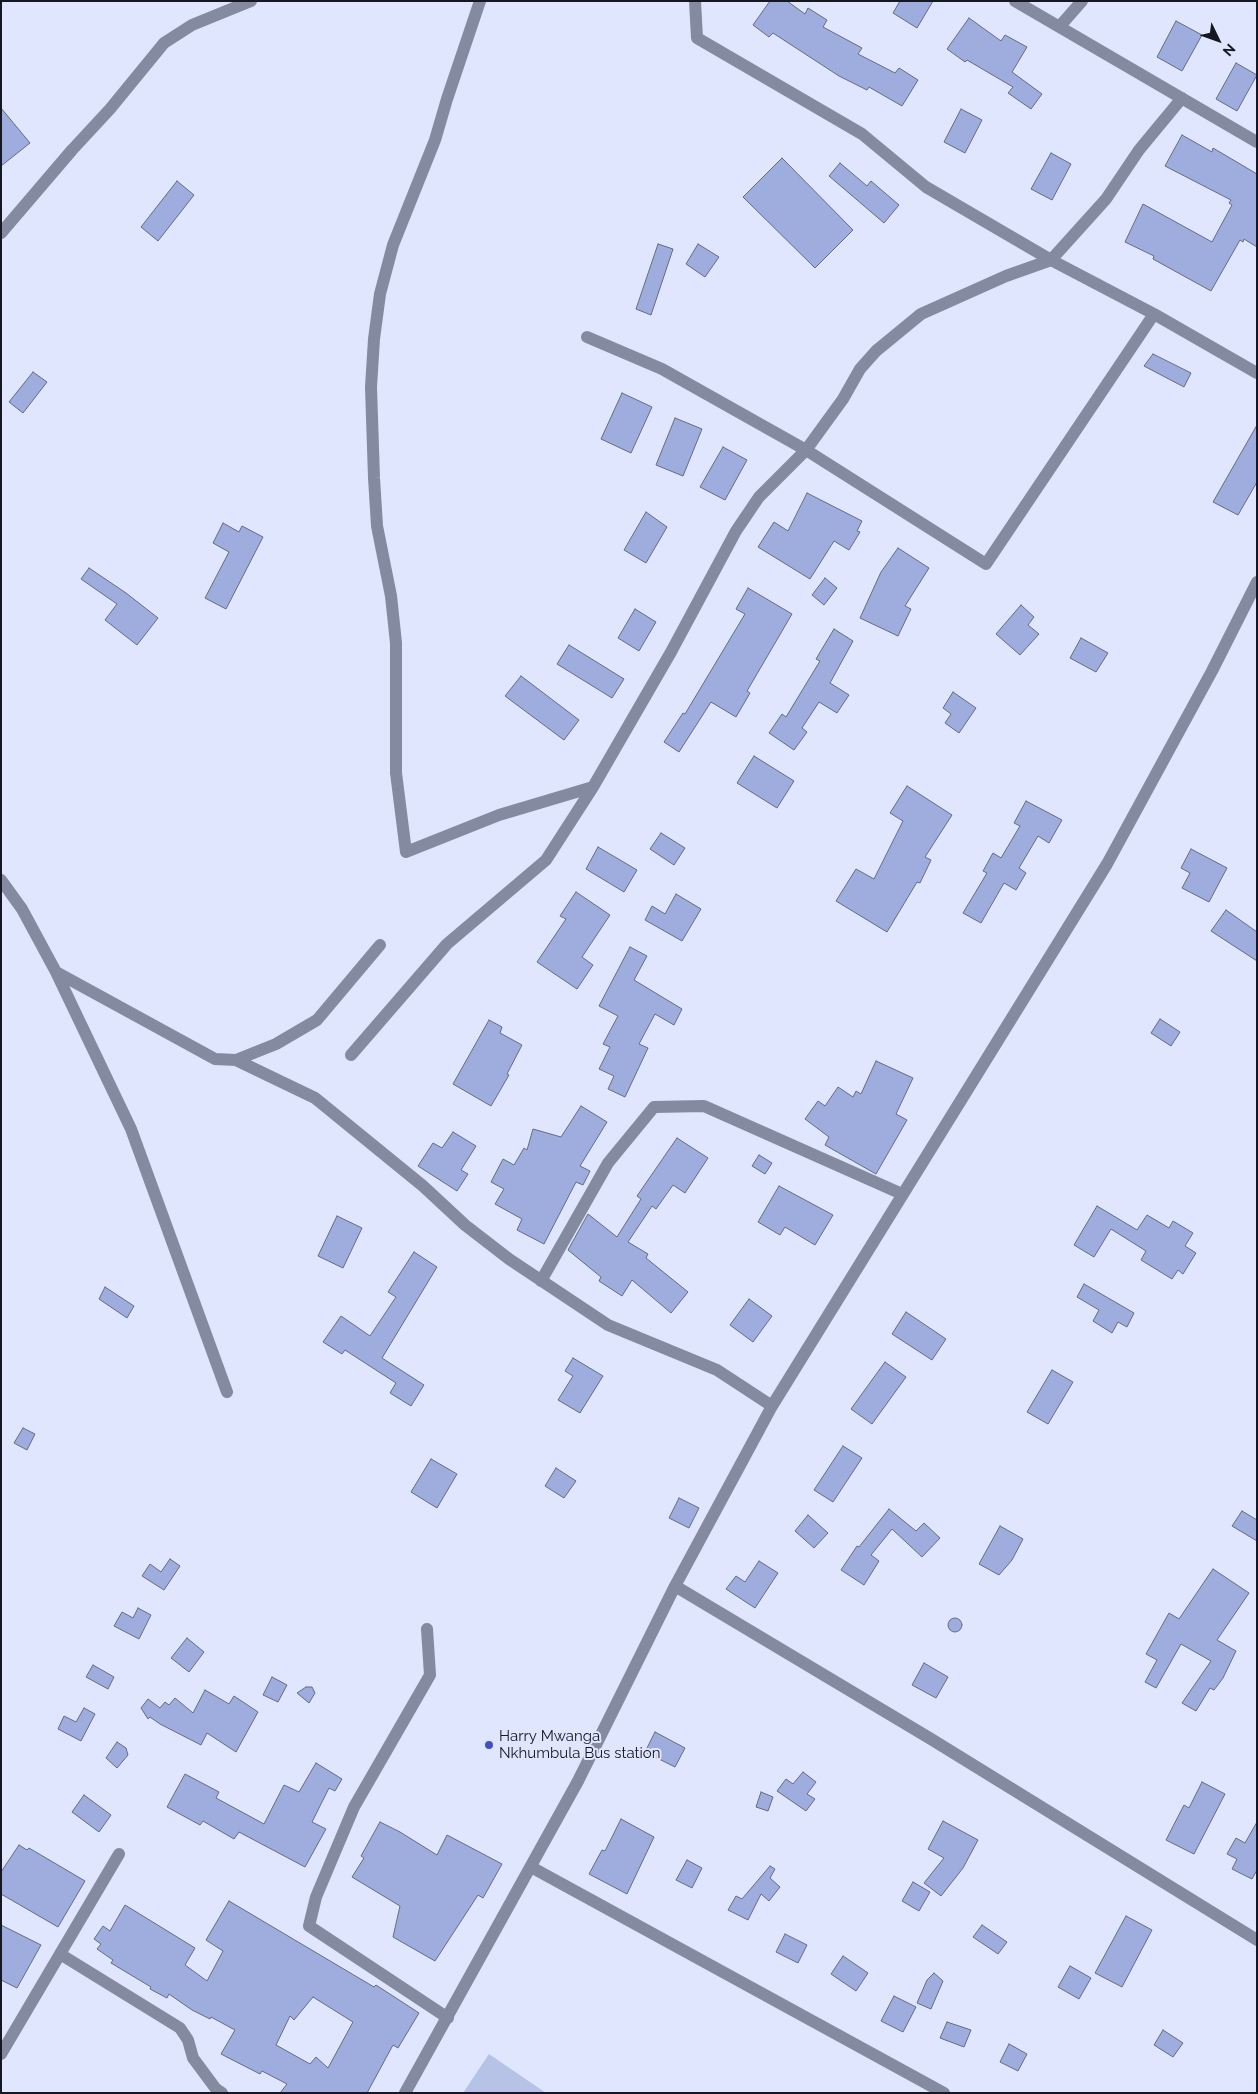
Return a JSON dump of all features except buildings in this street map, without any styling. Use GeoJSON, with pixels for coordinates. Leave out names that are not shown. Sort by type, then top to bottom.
{"type":"FeatureCollection","features":[{"type":"Feature","properties":{"kind":"street"},"geometry":{"type":"LineString","coordinates":[[1,233],[72,150],[110,110],[164,43],[192,25],[251,1]]}},
{"type":"Feature","properties":{"kind":"street"},"geometry":{"type":"LineString","coordinates":[[480,1],[435,140],[393,244],[380,294],[374,339],[371,387],[374,478],[378,526],[391,596],[396,643],[396,773],[406,852],[499,815],[593,787]]}},
{"type":"Feature","properties":{"kind":"street"},"geometry":{"type":"LineString","coordinates":[[695,1],[697,38],[862,134],[926,187],[1051,260],[1154,314],[1257,373]]}},
{"type":"Feature","properties":{"kind":"street"},"geometry":{"type":"LineString","coordinates":[[1015,1],[1257,142]]}},
{"type":"Feature","properties":{"kind":"street"},"geometry":{"type":"LineString","coordinates":[[1060,26],[1082,1]]}},
{"type":"Feature","properties":{"kind":"street"},"geometry":{"type":"LineString","coordinates":[[351,1055],[448,944],[546,860],[593,787],[671,652],[736,531],[759,497],[806,450],[844,399],[860,369],[876,351],[921,314],[1006,276],[1051,260],[1106,199],[1139,150],[1182,98]]}},
{"type":"Feature","properties":{"kind":"street"},"geometry":{"type":"LineString","coordinates":[[587,337],[662,369],[806,450],[986,564],[1154,314]]}},
{"type":"Feature","properties":{"kind":"street"},"geometry":{"type":"LineString","coordinates":[[405,2093],[578,1781],[675,1586],[772,1406],[1107,864],[1212,671],[1257,582]]}},
{"type":"Feature","properties":{"kind":"street"},"geometry":{"type":"LineString","coordinates":[[1,880],[22,908],[56,972],[131,1129],[226,1392]]}},
{"type":"Feature","properties":{"kind":"street"},"geometry":{"type":"LineString","coordinates":[[236,1060],[276,1044],[317,1020],[380,945]]}},
{"type":"Feature","properties":{"kind":"street"},"geometry":{"type":"LineString","coordinates":[[56,972],[215,1059],[236,1060],[315,1098],[423,1186],[465,1225],[541,1281],[608,1324],[717,1370],[772,1406]]}},
{"type":"Feature","properties":{"kind":"street"},"geometry":{"type":"LineString","coordinates":[[541,1281],[608,1163],[654,1107],[704,1106],[902,1194]]}},
{"type":"Feature","properties":{"kind":"street"},"geometry":{"type":"LineString","coordinates":[[675,1586],[931,1738],[1257,1940]]}},
{"type":"Feature","properties":{"kind":"street"},"geometry":{"type":"LineString","coordinates":[[427,1629],[430,1674],[354,1807],[316,1896],[309,1926],[448,2018]]}},
{"type":"Feature","properties":{"kind":"street"},"geometry":{"type":"LineString","coordinates":[[1,2054],[119,1854]]}},
{"type":"Feature","properties":{"kind":"street"},"geometry":{"type":"LineString","coordinates":[[531,1867],[944,2093]]}},
{"type":"Feature","properties":{"kind":"street"},"geometry":{"type":"LineString","coordinates":[[60,1954],[180,2028],[188,2040],[193,2058],[216,2089],[222,2093]]}},
{"type":"Feature","properties":{"kind":"shaded area"},"geometry":{"type":"Polygon","coordinates":[[[489,2054],[546,2093],[463,2093],[489,2054]]]}},
{"type":"Feature","properties":{"kind":"place","name":"Harry Mwanga Nkhumbula Bus station"},"geometry":{"type":"Point","coordinates":[489,1745]}}]}
